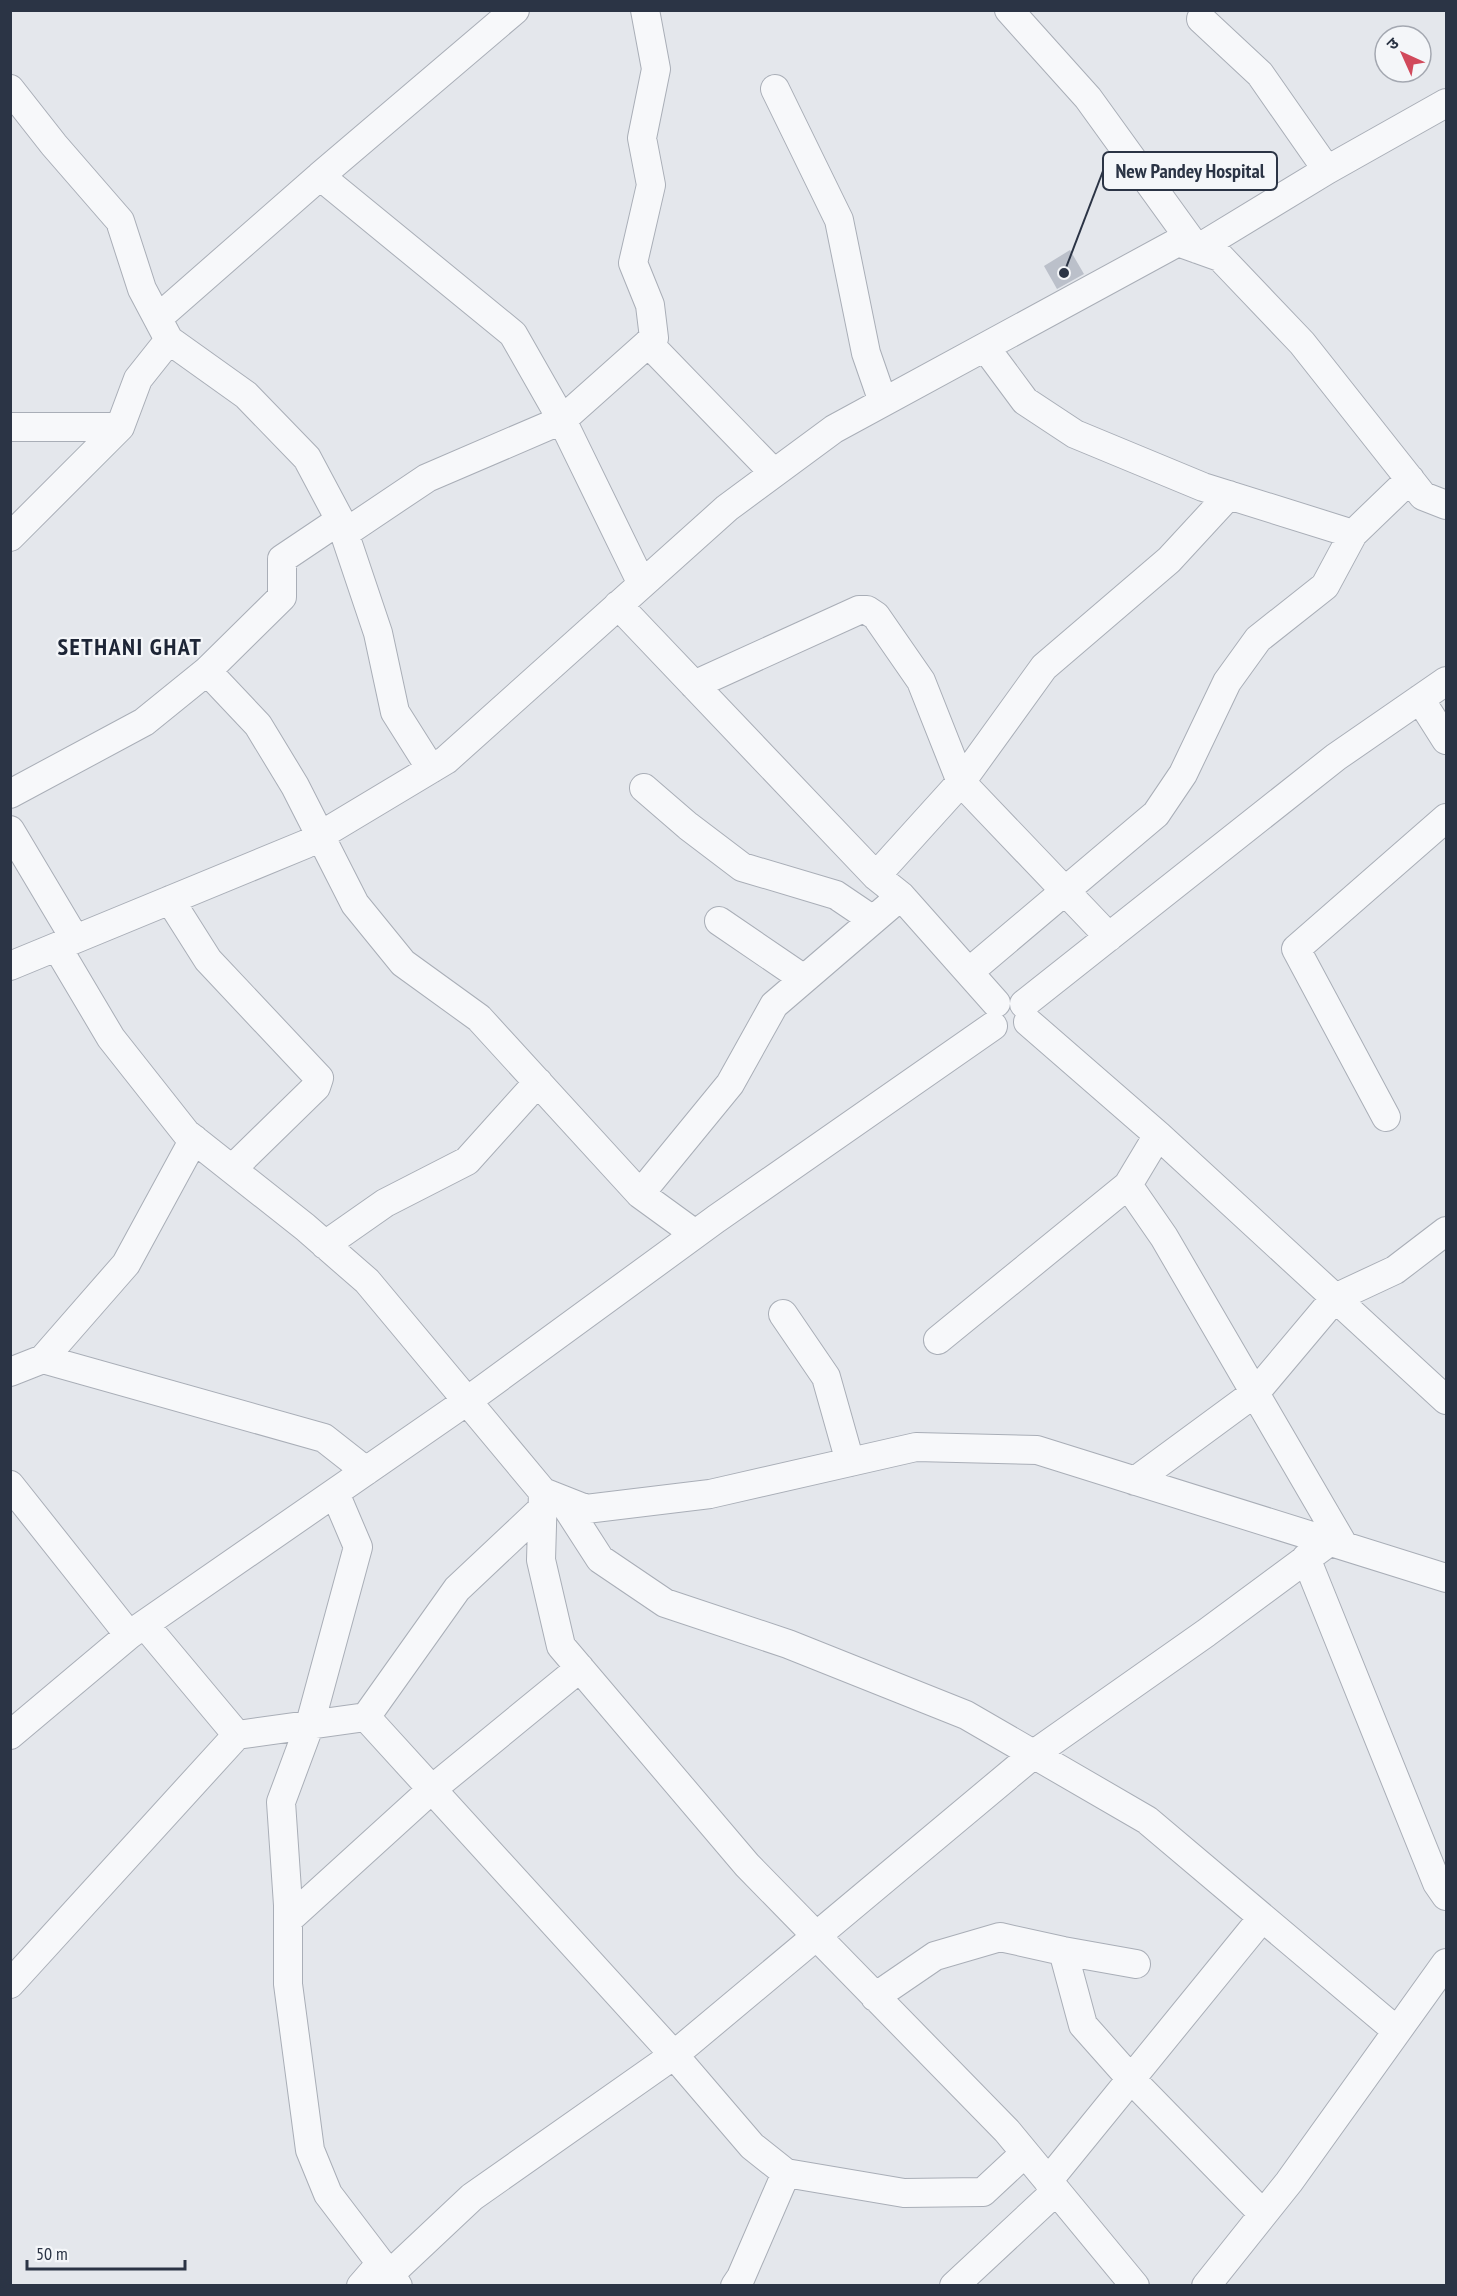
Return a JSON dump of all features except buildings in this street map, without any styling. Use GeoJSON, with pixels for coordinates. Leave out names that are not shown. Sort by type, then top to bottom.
{"type":"FeatureCollection","features":[{"type":"Feature","properties":{"kind":"street"},"geometry":{"type":"LineString","coordinates":[[10,537],[120,427],[138,379],[163,329],[320,176],[515,10]]}},
{"type":"Feature","properties":{"kind":"street"},"geometry":{"type":"LineString","coordinates":[[10,794],[144,722],[207,671],[282,597],[282,559],[427,478],[562,420],[654,338],[650,305],[633,263],[651,185],[642,138],[656,69],[645,10]]}},
{"type":"Feature","properties":{"kind":"street"},"geometry":{"type":"LineString","coordinates":[[1009,10],[1088,98],[1197,249]]}},
{"type":"Feature","properties":{"kind":"street"},"geometry":{"type":"LineString","coordinates":[[1201,19],[1260,74],[1326,170]]}},
{"type":"Feature","properties":{"kind":"street"},"geometry":{"type":"LineString","coordinates":[[10,89],[54,145],[120,221],[142,289],[163,329],[246,395],[308,458],[342,527],[378,633],[395,712],[431,769]]}},
{"type":"Feature","properties":{"kind":"street"},"geometry":{"type":"LineString","coordinates":[[775,89],[839,220],[866,353],[883,402]]}},
{"type":"Feature","properties":{"kind":"street"},"geometry":{"type":"LineString","coordinates":[[1197,249],[1326,170],[1446,103]]}},
{"type":"Feature","properties":{"kind":"street"},"geometry":{"type":"LineString","coordinates":[[320,176],[513,334],[562,420],[642,584]]}},
{"type":"Feature","properties":{"kind":"street"},"geometry":{"type":"LineString","coordinates":[[10,966],[320,835],[446,760],[727,508],[834,429],[1178,242],[1220,257],[1302,343],[1423,496],[1446,505]]}},
{"type":"Feature","properties":{"kind":"street"},"geometry":{"type":"LineString","coordinates":[[648,343],[774,474]]}},
{"type":"Feature","properties":{"kind":"street"},"geometry":{"type":"LineString","coordinates":[[985,347],[1025,401],[1075,434],[1203,487],[1353,534]]}},
{"type":"Feature","properties":{"kind":"street"},"geometry":{"type":"LineString","coordinates":[[10,427],[120,427]]}},
{"type":"Feature","properties":{"kind":"street"},"geometry":{"type":"LineString","coordinates":[[969,972],[1156,814],[1183,774],[1227,682],[1258,639],[1325,586],[1353,534],[1410,479]]}},
{"type":"Feature","properties":{"kind":"street"},"geometry":{"type":"LineString","coordinates":[[876,876],[961,782],[1044,667],[1169,560],[1229,495]]}},
{"type":"Feature","properties":{"kind":"street"},"geometry":{"type":"LineString","coordinates":[[618,605],[876,876],[901,896],[969,972],[1009,1035],[1021,1032],[1026,1013],[1109,937],[1336,757],[1446,681]]}},
{"type":"Feature","properties":{"kind":"street"},"geometry":{"type":"LineString","coordinates":[[694,685],[859,610],[867,610],[876,616],[921,681],[961,782],[1109,937]]}},
{"type":"Feature","properties":{"kind":"street"},"geometry":{"type":"LineString","coordinates":[[207,671],[258,725],[295,786],[355,904],[403,963],[479,1018],[639,1194],[695,1234]]}},
{"type":"Feature","properties":{"kind":"street"},"geometry":{"type":"LineString","coordinates":[[1420,699],[1446,740]]}},
{"type":"Feature","properties":{"kind":"street"},"geometry":{"type":"LineString","coordinates":[[644,788],[688,826],[742,867],[836,894],[873,920]]}},
{"type":"Feature","properties":{"kind":"street"},"geometry":{"type":"LineString","coordinates":[[1386,1117],[1296,949],[1446,818]]}},
{"type":"Feature","properties":{"kind":"street"},"geometry":{"type":"LineString","coordinates":[[10,830],[111,1038],[186,1133],[367,1281],[600,1559],[665,1604],[788,1644],[966,1715],[1147,1820],[1397,2031]]}},
{"type":"Feature","properties":{"kind":"street"},"geometry":{"type":"LineString","coordinates":[[639,1194],[730,1084],[774,1005],[901,896]]}},
{"type":"Feature","properties":{"kind":"street"},"geometry":{"type":"LineString","coordinates":[[170,900],[208,960],[316,1072],[319,1078],[316,1087],[232,1169]]}},
{"type":"Feature","properties":{"kind":"street"},"geometry":{"type":"LineString","coordinates":[[718,921],[804,979]]}},
{"type":"Feature","properties":{"kind":"street"},"geometry":{"type":"LineString","coordinates":[[1026,1013],[1446,1400]]}},
{"type":"Feature","properties":{"kind":"street"},"geometry":{"type":"LineString","coordinates":[[10,1735],[137,1630],[467,1401],[995,1015]]}},
{"type":"Feature","properties":{"kind":"street"},"geometry":{"type":"LineString","coordinates":[[325,1245],[385,1203],[467,1161],[538,1082]]}},
{"type":"Feature","properties":{"kind":"street"},"geometry":{"type":"LineString","coordinates":[[938,1340],[1128,1185],[1158,1135]]}},
{"type":"Feature","properties":{"kind":"street"},"geometry":{"type":"LineString","coordinates":[[10,1372],[43,1359],[126,1264],[194,1139]]}},
{"type":"Feature","properties":{"kind":"street"},"geometry":{"type":"LineString","coordinates":[[1128,1185],[1164,1237],[1256,1392],[1336,1544]]}},
{"type":"Feature","properties":{"kind":"street"},"geometry":{"type":"LineString","coordinates":[[1135,1481],[1256,1392],[1335,1298],[1395,1270],[1446,1231]]}},
{"type":"Feature","properties":{"kind":"street"},"geometry":{"type":"LineString","coordinates":[[783,1314],[826,1377],[850,1462]]}},
{"type":"Feature","properties":{"kind":"street"},"geometry":{"type":"LineString","coordinates":[[43,1359],[324,1438],[366,1471]]}},
{"type":"Feature","properties":{"kind":"street"},"geometry":{"type":"LineString","coordinates":[[549,1500],[586,1509],[710,1494],[916,1447],[1037,1450],[1446,1578]]}},
{"type":"Feature","properties":{"kind":"street"},"geometry":{"type":"LineString","coordinates":[[10,1485],[137,1630],[237,1735]]}},
{"type":"Feature","properties":{"kind":"street"},"geometry":{"type":"LineString","coordinates":[[335,1492],[358,1547],[310,1724],[281,1802],[288,1920],[288,1984],[310,2150],[328,2194],[389,2275]]}},
{"type":"Feature","properties":{"kind":"street"},"geometry":{"type":"LineString","coordinates":[[549,1500],[541,1560],[561,1646],[747,1865],[876,1996],[1024,2153],[1135,2286]]}},
{"type":"Feature","properties":{"kind":"street"},"geometry":{"type":"LineString","coordinates":[[10,1984],[237,1735],[366,1718],[457,1590],[549,1500]]}},
{"type":"Feature","properties":{"kind":"street"},"geometry":{"type":"LineString","coordinates":[[361,2286],[389,2275],[472,2197],[674,2055],[1034,1754],[1206,1633],[1306,1558],[1336,1544]]}},
{"type":"Feature","properties":{"kind":"street"},"geometry":{"type":"LineString","coordinates":[[1306,1558],[1437,1883],[1446,1896]]}},
{"type":"Feature","properties":{"kind":"street"},"geometry":{"type":"LineString","coordinates":[[288,1920],[431,1790],[580,1668]]}},
{"type":"Feature","properties":{"kind":"street"},"geometry":{"type":"LineString","coordinates":[[366,1718],[674,2055],[752,2146],[786,2173],[904,2193],[983,2192],[1024,2153]]}},
{"type":"Feature","properties":{"kind":"street"},"geometry":{"type":"LineString","coordinates":[[954,2286],[1052,2186],[1131,2079],[1262,1918]]}},
{"type":"Feature","properties":{"kind":"street"},"geometry":{"type":"LineString","coordinates":[[876,1996],[935,1956],[1000,1936],[1063,1951],[1136,1964]]}},
{"type":"Feature","properties":{"kind":"street"},"geometry":{"type":"LineString","coordinates":[[1063,1951],[1083,2025],[1131,2079],[1263,2214]]}},
{"type":"Feature","properties":{"kind":"street"},"geometry":{"type":"LineString","coordinates":[[1206,2286],[1263,2214],[1446,1963]]}},
{"type":"Feature","properties":{"kind":"street"},"geometry":{"type":"LineString","coordinates":[[738,2284],[786,2173]]}},
{"type":"Feature","properties":{"kind":"place","name":"New Pandey Hospital"},"geometry":{"type":"Point","coordinates":[1064,273]}},
{"type":"Feature","properties":{"kind":"district","name":"SETHANI GHAT"},"geometry":{"type":"Point","coordinates":[130,647]}}]}
